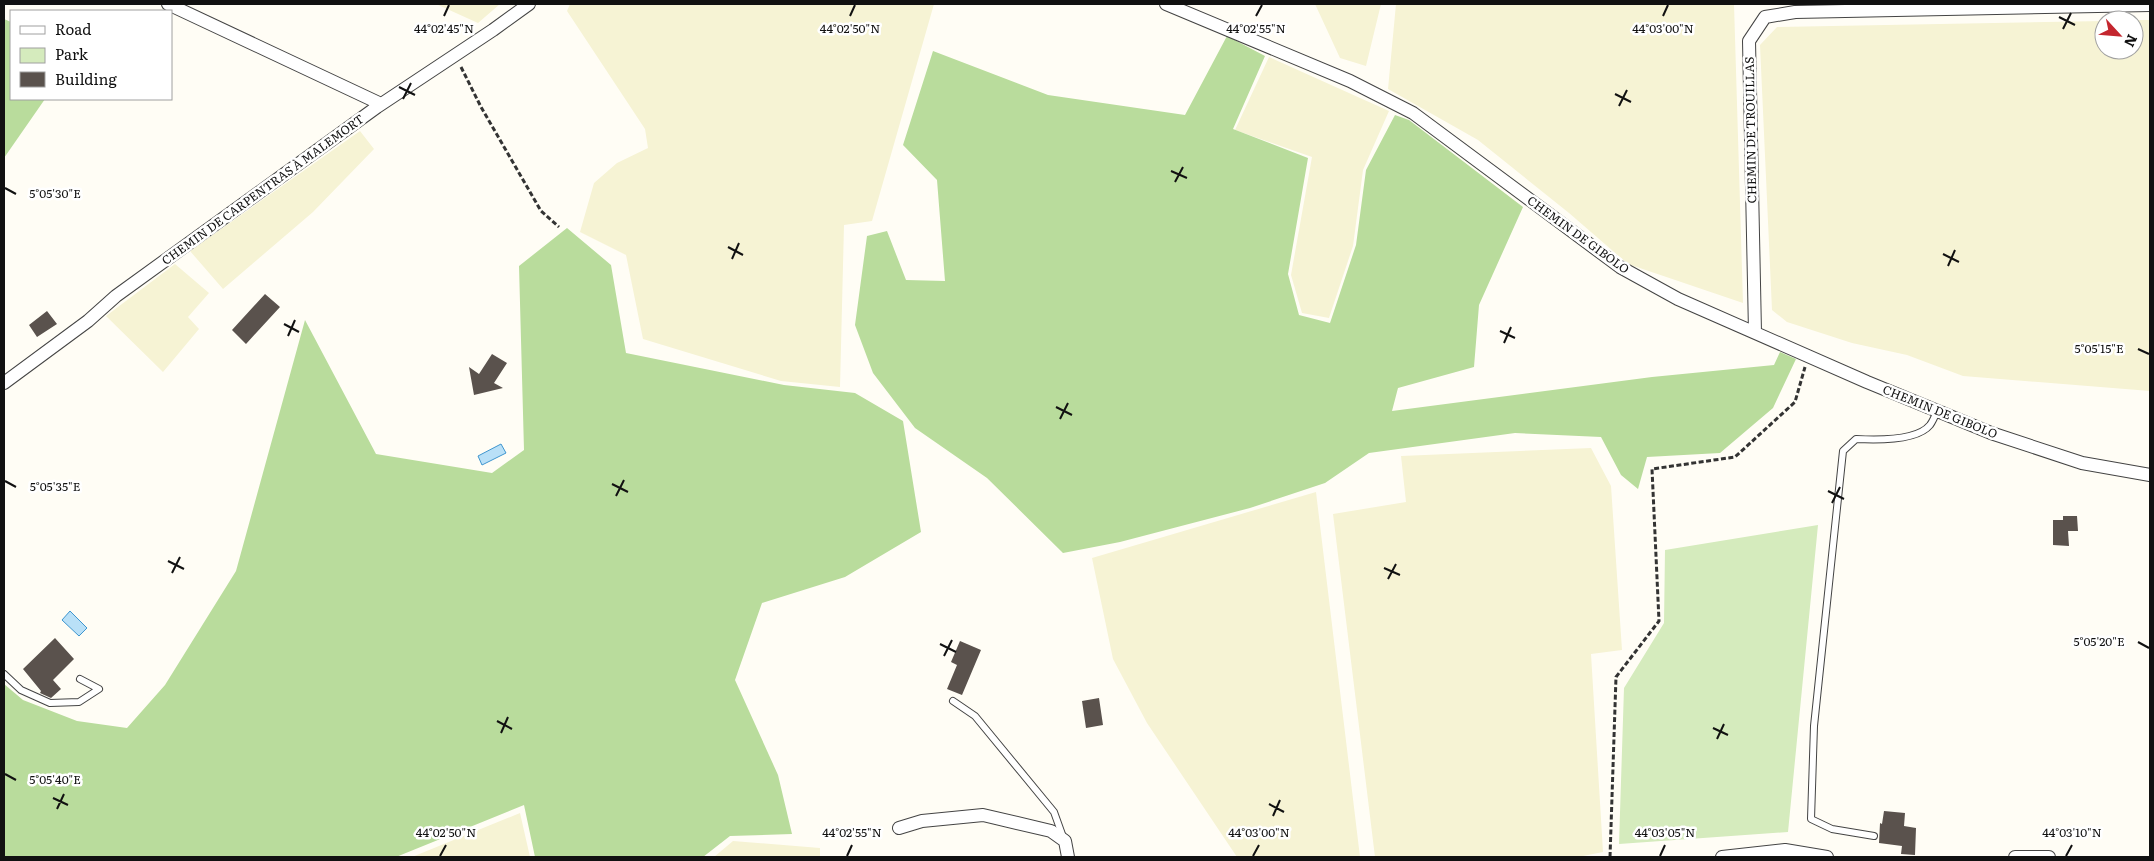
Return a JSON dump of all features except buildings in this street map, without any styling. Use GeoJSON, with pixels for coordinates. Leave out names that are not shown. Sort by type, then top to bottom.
{"type":"FeatureCollection","features":[{"type":"Feature","properties":{"kind":"street"},"geometry":{"type":"LineString","coordinates":[[168,4],[381,104]]}},
{"type":"Feature","properties":{"kind":"street","name":"CHEMIN DE CARPENTRAS À MALEMORT"},"geometry":{"type":"LineString","coordinates":[[4,383],[88,321],[116,296],[381,104],[529,4]]}},
{"type":"Feature","properties":{"kind":"street","name":"CHEMIN DE GIBOLO"},"geometry":{"type":"LineString","coordinates":[[1166,4],[1350,81],[1413,113],[1620,266],[1678,299],[1991,433],[2082,463],[2150,474]]}},
{"type":"Feature","properties":{"kind":"street","name":"CHEMIN DE TROUILLAS"},"geometry":{"type":"LineString","coordinates":[[1755,332],[1749,41],[1766,17],[1795,12],[2150,5]]}},
{"type":"Feature","properties":{"kind":"street"},"geometry":{"type":"LineString","coordinates":[[899,828],[922,821],[983,815],[1051,831],[1065,840],[1068,857]]}},
{"type":"Feature","properties":{"kind":"street"},"geometry":{"type":"LineString","coordinates":[[1722,857],[1785,850],[1827,857]]}},
{"type":"Feature","properties":{"kind":"street"},"geometry":{"type":"LineString","coordinates":[[2021,857],[2049,857]]}},
{"type":"Feature","properties":{"kind":"lane"},"geometry":{"type":"LineString","coordinates":[[1874,836],[1832,829],[1811,819],[1814,726],[1843,451],[1856,439],[1871,440],[1904,437],[1922,432],[1931,425],[1937,411]]}},
{"type":"Feature","properties":{"kind":"lane"},"geometry":{"type":"LineString","coordinates":[[4,674],[21,690],[50,703],[79,702],[99,689],[80,679]]}},
{"type":"Feature","properties":{"kind":"lane"},"geometry":{"type":"LineString","coordinates":[[953,701],[975,716],[1054,812],[1065,840]]}},
{"type":"Feature","properties":{"kind":"path"},"geometry":{"type":"LineString","coordinates":[[455,55],[481,107],[541,211],[559,227]]}},
{"type":"Feature","properties":{"kind":"path"},"geometry":{"type":"LineString","coordinates":[[1610,857],[1616,677],[1659,621],[1652,469],[1735,457],[1795,402],[1809,356]]}},
{"type":"Feature","properties":{"kind":"shaded area"},"geometry":{"type":"Polygon","coordinates":[[[436,4],[500,4],[478,23],[436,4]]]}},
{"type":"Feature","properties":{"kind":"shaded area"},"geometry":{"type":"Polygon","coordinates":[[[570,4],[934,4],[872,221],[844,225],[840,387],[781,381],[643,339],[626,255],[580,232],[594,183],[617,163],[648,148],[645,129],[567,11],[570,4]]]}},
{"type":"Feature","properties":{"kind":"shaded area"},"geometry":{"type":"Polygon","coordinates":[[[1315,4],[1381,4],[1366,66],[1340,58],[1315,4]]]}},
{"type":"Feature","properties":{"kind":"shaded area"},"geometry":{"type":"Polygon","coordinates":[[[1396,4],[1734,4],[1743,303],[1628,264],[1569,213],[1478,140],[1388,89],[1396,4]]]}},
{"type":"Feature","properties":{"kind":"shaded area"},"geometry":{"type":"Polygon","coordinates":[[[2144,20],[2150,20],[2150,391],[1963,376],[1907,355],[1852,343],[1787,322],[1772,310],[1760,45],[1777,27],[2094,21],[2094,60],[2144,60],[2144,20]]]}},
{"type":"Feature","properties":{"kind":"shaded area"},"geometry":{"type":"Polygon","coordinates":[[[1269,57],[1389,111],[1363,170],[1353,246],[1329,318],[1302,313],[1291,275],[1312,157],[1235,130],[1269,57]]]}},
{"type":"Feature","properties":{"kind":"shaded area"},"geometry":{"type":"Polygon","coordinates":[[[360,131],[374,149],[313,212],[223,289],[190,251],[360,131]]]}},
{"type":"Feature","properties":{"kind":"shaded area"},"geometry":{"type":"Polygon","coordinates":[[[175,264],[209,293],[188,317],[199,329],[163,372],[106,316],[175,264]]]}},
{"type":"Feature","properties":{"kind":"shaded area"},"geometry":{"type":"Polygon","coordinates":[[[1591,448],[1611,486],[1622,650],[1591,654],[1603,852],[1578,857],[1375,857],[1333,514],[1406,502],[1401,456],[1591,448]]]}},
{"type":"Feature","properties":{"kind":"shaded area"},"geometry":{"type":"Polygon","coordinates":[[[1316,492],[1360,857],[1237,857],[1147,723],[1113,659],[1092,558],[1316,492]]]}},
{"type":"Feature","properties":{"kind":"shaded area"},"geometry":{"type":"Polygon","coordinates":[[[520,813],[530,857],[412,857],[520,813]]]}},
{"type":"Feature","properties":{"kind":"shaded area"},"geometry":{"type":"Polygon","coordinates":[[[733,841],[820,848],[820,857],[714,857],[733,841]]]}},
{"type":"Feature","properties":{"kind":"green space"},"geometry":{"type":"Polygon","coordinates":[[[4,19],[10,22],[10,100],[44,100],[4,158],[4,19]]]}},
{"type":"Feature","properties":{"kind":"green space"},"geometry":{"type":"Polygon","coordinates":[[[1227,36],[1265,56],[1233,129],[1308,158],[1288,274],[1299,315],[1330,323],[1356,245],[1366,170],[1395,115],[1409,120],[1523,207],[1479,305],[1474,367],[1398,388],[1392,411],[1652,377],[1774,365],[1780,352],[1796,359],[1773,408],[1720,453],[1647,457],[1638,489],[1621,475],[1601,437],[1515,433],[1369,453],[1325,483],[1250,508],[1120,542],[1063,553],[987,478],[915,428],[873,373],[855,325],[867,236],[887,231],[906,280],[945,281],[937,180],[903,145],[933,51],[1048,95],[1185,115],[1227,36]]]}},
{"type":"Feature","properties":{"kind":"green space"},"geometry":{"type":"Polygon","coordinates":[[[567,228],[611,265],[626,353],[784,385],[855,393],[903,421],[921,532],[845,577],[762,603],[735,680],[778,775],[792,834],[730,836],[703,857],[535,857],[524,805],[396,857],[4,857],[4,684],[23,700],[77,721],[127,728],[165,685],[236,571],[305,320],[376,454],[492,473],[524,450],[519,266],[567,228]]]}},
{"type":"Feature","properties":{"kind":"green space"},"geometry":{"type":"Polygon","coordinates":[[[1818,525],[1788,832],[1619,844],[1624,688],[1664,623],[1665,550],[1818,525]]]}},
{"type":"Feature","properties":{"kind":"water"},"geometry":{"type":"Polygon","coordinates":[[[501,444],[506,453],[482,465],[478,456],[501,444]]]}},
{"type":"Feature","properties":{"kind":"water"},"geometry":{"type":"Polygon","coordinates":[[[70,611],[87,628],[79,636],[62,620],[70,611]]]}}]}
